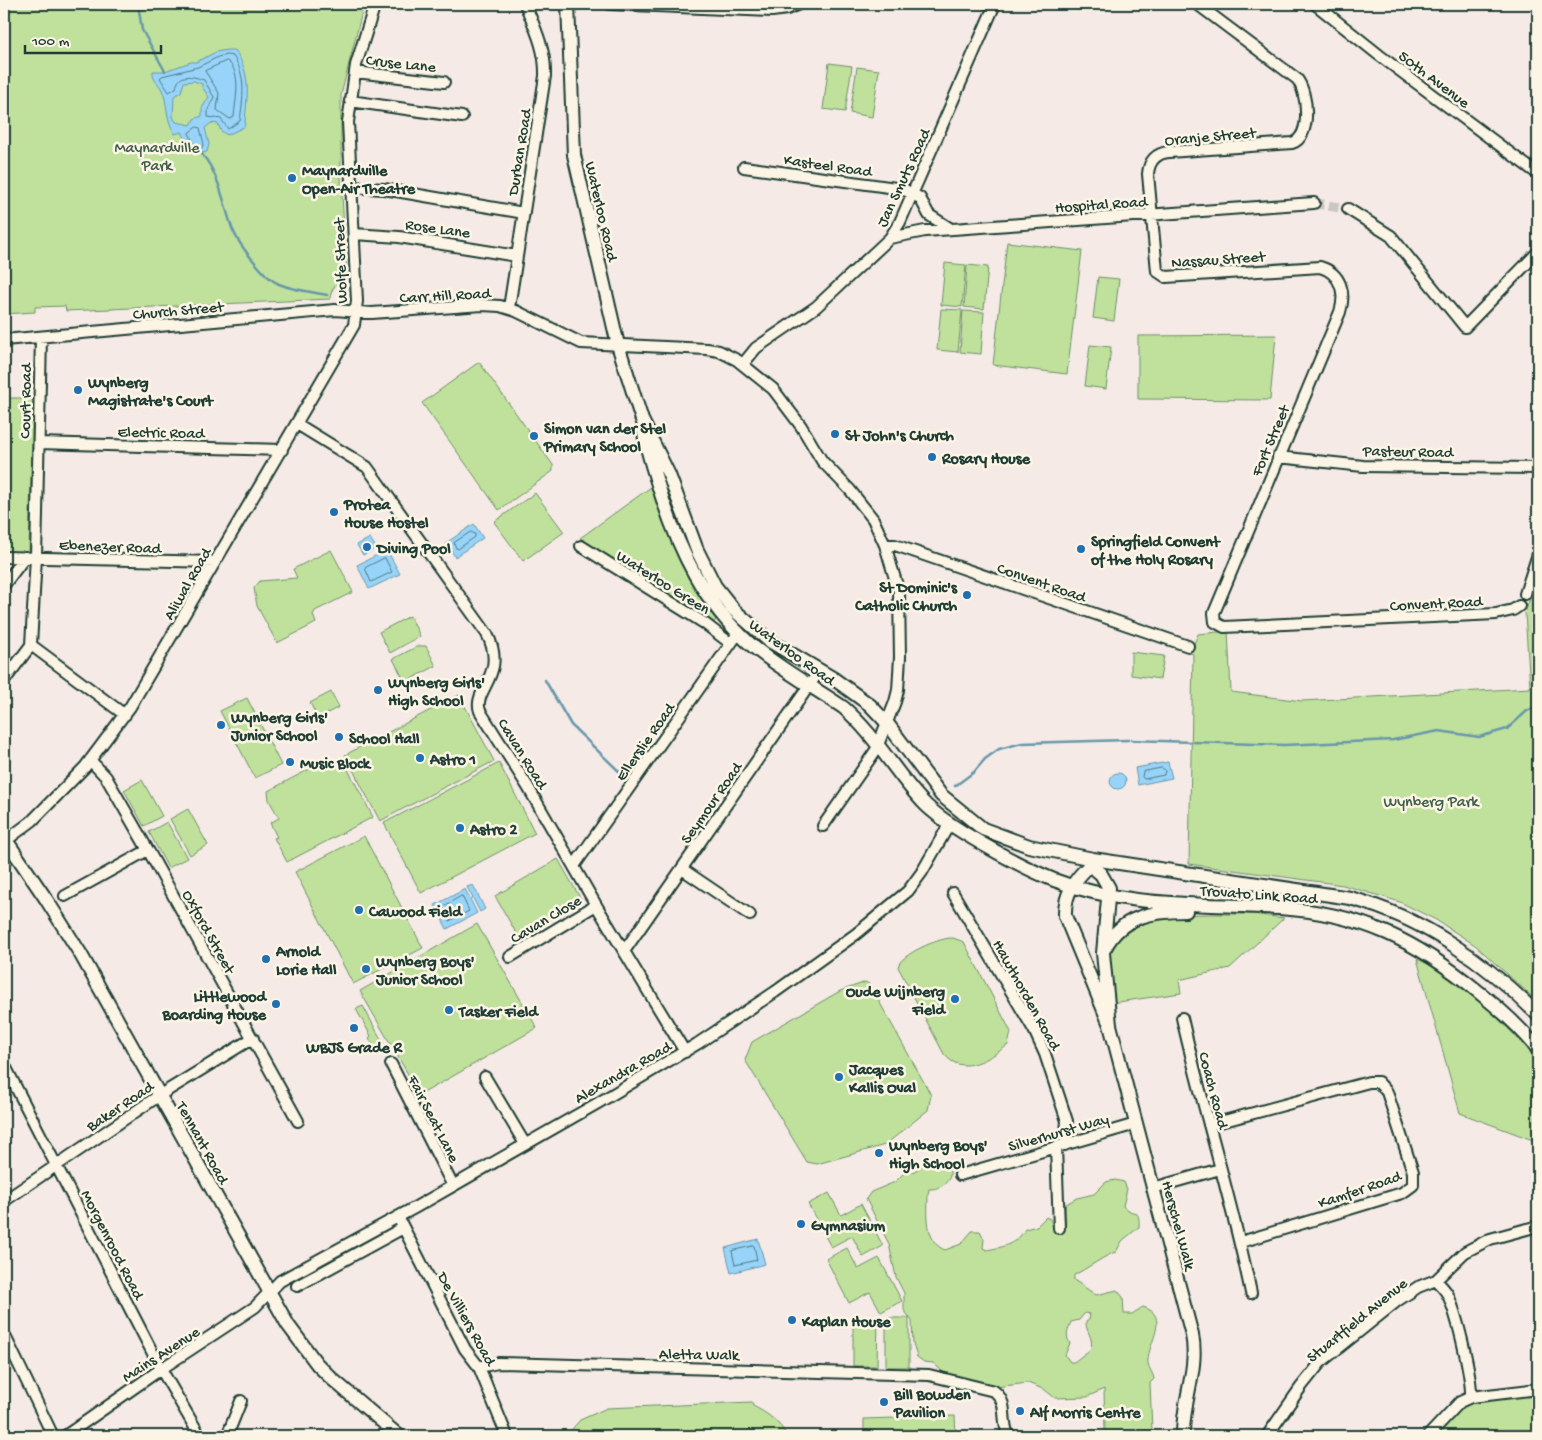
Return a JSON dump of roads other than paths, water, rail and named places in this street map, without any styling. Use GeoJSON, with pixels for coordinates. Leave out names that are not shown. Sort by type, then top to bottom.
{"type":"FeatureCollection","features":[{"type":"Feature","properties":{"kind":"main road","name":"Waterloo Road"},"geometry":{"type":"LineString","coordinates":[[568,4],[574,155],[618,345],[642,420],[647,448],[657,482],[682,551],[707,595],[739,632],[764,654],[844,708],[878,743],[923,804],[950,823]]}},
{"type":"Feature","properties":{"kind":"main road","name":"Waterloo Road"},"geometry":{"type":"LineString","coordinates":[[642,420],[657,447],[697,550],[715,586],[734,610],[756,631],[862,698],[887,723],[933,786],[957,810]]}},
{"type":"Feature","properties":{"kind":"main road","name":"Trovato Link Road"},"geometry":{"type":"LineString","coordinates":[[957,810],[983,829],[1011,840],[1047,850],[1341,896],[1373,904],[1395,912],[1439,936],[1509,988],[1538,1015]]}},
{"type":"Feature","properties":{"kind":"main road","name":"Trovato Link Road"},"geometry":{"type":"LineString","coordinates":[[950,823],[1031,869],[1072,886],[1110,896],[1180,904],[1279,908],[1319,912],[1344,917],[1389,932],[1412,944],[1451,970],[1511,1020],[1538,1049]]}},
{"type":"Feature","properties":{"kind":"main road","name":"Tennant Road"},"geometry":{"type":"LineString","coordinates":[[5,840],[72,939],[288,1325],[317,1364],[399,1436]]}},
{"type":"Feature","properties":{"kind":"main road"},"geometry":{"type":"LineString","coordinates":[[1011,840],[1017,846],[1030,853],[1090,865],[1122,868],[1142,866]]}},
{"type":"Feature","properties":{"kind":"main road"},"geometry":{"type":"LineString","coordinates":[[1072,886],[1090,865]]}},
{"type":"Feature","properties":{"kind":"main road"},"geometry":{"type":"LineString","coordinates":[[1090,865],[1106,881],[1110,896]]}},
{"type":"Feature","properties":{"kind":"main road","name":"Herschel Walk"},"geometry":{"type":"LineString","coordinates":[[1072,886],[1064,905],[1068,925],[1110,1025],[1194,1341],[1194,1354],[1183,1418],[1183,1436]]}},
{"type":"Feature","properties":{"kind":"main road","name":"Herschel Walk"},"geometry":{"type":"LineString","coordinates":[[1110,896],[1103,953],[1110,1025]]}},
{"type":"Feature","properties":{"kind":"main road"},"geometry":{"type":"LineString","coordinates":[[1103,953],[1115,931],[1132,920],[1155,914],[1213,909],[1223,906]]}},
{"type":"Feature","properties":{"kind":"street","name":"Wolfe Street"},"geometry":{"type":"LineString","coordinates":[[356,312],[354,234],[348,140],[350,101],[354,72],[375,4]]}},
{"type":"Feature","properties":{"kind":"street","name":"Durban Road"},"geometry":{"type":"LineString","coordinates":[[508,308],[546,61],[525,4]]}},
{"type":"Feature","properties":{"kind":"street"},"geometry":{"type":"LineString","coordinates":[[610,4],[772,11],[798,4]]}},
{"type":"Feature","properties":{"kind":"street","name":"Jan Smuts Road"},"geometry":{"type":"LineString","coordinates":[[742,364],[756,348],[816,307],[890,238],[912,194],[995,4]]}},
{"type":"Feature","properties":{"kind":"street","name":"Oranje Street"},"geometry":{"type":"LineString","coordinates":[[1152,215],[1148,169],[1153,160],[1160,154],[1298,141],[1304,134],[1306,126],[1303,90],[1300,82],[1197,4]]}},
{"type":"Feature","properties":{"kind":"street","name":"50th Avenue"},"geometry":{"type":"LineString","coordinates":[[1315,4],[1379,55],[1538,174]]}},
{"type":"Feature","properties":{"kind":"street","name":"Cruse Lane"},"geometry":{"type":"LineString","coordinates":[[354,72],[444,82]]}},
{"type":"Feature","properties":{"kind":"street"},"geometry":{"type":"LineString","coordinates":[[350,101],[462,117]]}},
{"type":"Feature","properties":{"kind":"street","name":"Kasteel Road"},"geometry":{"type":"LineString","coordinates":[[744,167],[903,190],[912,194]]}},
{"type":"Feature","properties":{"kind":"street"},"geometry":{"type":"LineString","coordinates":[[351,187],[384,189],[524,213]]}},
{"type":"Feature","properties":{"kind":"street"},"geometry":{"type":"LineString","coordinates":[[912,194],[920,198],[929,215],[952,230]]}},
{"type":"Feature","properties":{"kind":"street","name":"Hospital Road"},"geometry":{"type":"LineString","coordinates":[[890,238],[914,232],[1314,203]]}},
{"type":"Feature","properties":{"kind":"street"},"geometry":{"type":"LineString","coordinates":[[1348,209],[1391,236],[1465,327],[1538,252]]}},
{"type":"Feature","properties":{"kind":"street","name":"Nassau Street"},"geometry":{"type":"LineString","coordinates":[[1152,215],[1155,268],[1162,276],[1315,266],[1329,270],[1337,278]]}},
{"type":"Feature","properties":{"kind":"street","name":"Rose Lane"},"geometry":{"type":"LineString","coordinates":[[354,234],[399,237],[517,256]]}},
{"type":"Feature","properties":{"kind":"street","name":"Fort Street"},"geometry":{"type":"LineString","coordinates":[[1214,613],[1340,312],[1342,292],[1337,278]]}},
{"type":"Feature","properties":{"kind":"street","name":"Carr Hill Road"},"geometry":{"type":"LineString","coordinates":[[356,312],[407,312],[482,305],[508,308],[573,340],[589,344],[707,348],[723,353],[742,364],[763,380],[782,400],[802,426],[822,462],[850,490],[873,519],[885,545],[898,592],[900,611],[898,690],[887,723],[878,743],[823,826]]}},
{"type":"Feature","properties":{"kind":"street","name":"Church Street"},"geometry":{"type":"LineString","coordinates":[[4,340],[303,312],[335,310],[356,312]]}},
{"type":"Feature","properties":{"kind":"street","name":"Aliwal Road"},"geometry":{"type":"LineString","coordinates":[[5,840],[32,821],[90,760],[125,715],[354,325],[356,312]]}},
{"type":"Feature","properties":{"kind":"street","name":"Court Road"},"geometry":{"type":"LineString","coordinates":[[31,645],[36,557],[40,337]]}},
{"type":"Feature","properties":{"kind":"street","name":"Cavan Road"},"geometry":{"type":"LineString","coordinates":[[297,424],[367,467],[487,634],[493,647],[494,661],[492,676],[479,700],[480,711],[528,787],[596,906],[625,950],[685,1052]]}},
{"type":"Feature","properties":{"kind":"street","name":"Electric Road"},"geometry":{"type":"LineString","coordinates":[[39,443],[282,450]]}},
{"type":"Feature","properties":{"kind":"street","name":"Pasteur Road"},"geometry":{"type":"LineString","coordinates":[[1278,457],[1363,466],[1538,468]]}},
{"type":"Feature","properties":{"kind":"street","name":"Convent Road"},"geometry":{"type":"LineString","coordinates":[[885,545],[895,545],[1188,646]]}},
{"type":"Feature","properties":{"kind":"street","name":"Waterloo Green"},"geometry":{"type":"LineString","coordinates":[[581,546],[704,623],[730,643]]}},
{"type":"Feature","properties":{"kind":"street"},"geometry":{"type":"LineString","coordinates":[[1525,594],[1538,554]]}},
{"type":"Feature","properties":{"kind":"street","name":"Ebenezer Road"},"geometry":{"type":"LineString","coordinates":[[4,557],[215,562]]}},
{"type":"Feature","properties":{"kind":"street"},"geometry":{"type":"LineString","coordinates":[[4,585],[25,557]]}},
{"type":"Feature","properties":{"kind":"street","name":"Convent Road"},"geometry":{"type":"LineString","coordinates":[[1214,613],[1215,622],[1224,627],[1496,614],[1513,610],[1519,606]]}},
{"type":"Feature","properties":{"kind":"street","name":"Ellerslie Road"},"geometry":{"type":"LineString","coordinates":[[574,866],[739,632]]}},
{"type":"Feature","properties":{"kind":"street"},"geometry":{"type":"LineString","coordinates":[[4,681],[31,645],[125,715]]}},
{"type":"Feature","properties":{"kind":"street","name":"Seymour Road"},"geometry":{"type":"LineString","coordinates":[[625,950],[820,670]]}},
{"type":"Feature","properties":{"kind":"street","name":"Oxford Street"},"geometry":{"type":"LineString","coordinates":[[90,760],[106,777],[298,1121]]}},
{"type":"Feature","properties":{"kind":"street","name":"Alexandra Road"},"geometry":{"type":"LineString","coordinates":[[268,1292],[280,1281],[316,1260],[398,1217],[685,1052],[800,975],[884,912],[915,882],[950,823]]}},
{"type":"Feature","properties":{"kind":"street"},"geometry":{"type":"LineString","coordinates":[[65,896],[148,850]]}},
{"type":"Feature","properties":{"kind":"street"},"geometry":{"type":"LineString","coordinates":[[682,869],[750,914]]}},
{"type":"Feature","properties":{"kind":"street","name":"Hawthorden Road"},"geometry":{"type":"LineString","coordinates":[[953,893],[1045,1054],[1067,1121],[1060,1146],[1059,1228]]}},
{"type":"Feature","properties":{"kind":"street","name":"Cavan Close"},"geometry":{"type":"LineString","coordinates":[[510,957],[596,906]]}},
{"type":"Feature","properties":{"kind":"street","name":"Coach Road"},"geometry":{"type":"LineString","coordinates":[[1182,1018],[1220,1169],[1241,1242],[1251,1292]]}},
{"type":"Feature","properties":{"kind":"street","name":"Baker Road"},"geometry":{"type":"LineString","coordinates":[[4,1201],[160,1095],[253,1038]]}},
{"type":"Feature","properties":{"kind":"street","name":"Morgenrood Road"},"geometry":{"type":"LineString","coordinates":[[4,1064],[161,1369],[200,1436]]}},
{"type":"Feature","properties":{"kind":"street","name":"Fair Seat Lane"},"geometry":{"type":"LineString","coordinates":[[391,1064],[452,1186]]}},
{"type":"Feature","properties":{"kind":"street"},"geometry":{"type":"LineString","coordinates":[[485,1077],[525,1144]]}},
{"type":"Feature","properties":{"kind":"street","name":"Kamfer Road"},"geometry":{"type":"LineString","coordinates":[[1209,1126],[1369,1082],[1378,1082],[1387,1092],[1414,1172],[1413,1185],[1402,1193],[1241,1242]]}},
{"type":"Feature","properties":{"kind":"street","name":"Silverhurst Way"},"geometry":{"type":"LineString","coordinates":[[960,1175],[1136,1124]]}},
{"type":"Feature","properties":{"kind":"street"},"geometry":{"type":"LineString","coordinates":[[1153,1188],[1220,1169]]}},
{"type":"Feature","properties":{"kind":"street","name":"De Villiers Road"},"geometry":{"type":"LineString","coordinates":[[398,1217],[465,1349],[479,1367],[507,1436]]}},
{"type":"Feature","properties":{"kind":"street","name":"Stuartfield Avenue"},"geometry":{"type":"LineString","coordinates":[[1267,1436],[1321,1362],[1397,1300],[1418,1287],[1436,1280],[1465,1252],[1490,1239],[1538,1226]]}},
{"type":"Feature","properties":{"kind":"street"},"geometry":{"type":"LineString","coordinates":[[375,1228],[381,1240]]}},
{"type":"Feature","properties":{"kind":"street"},"geometry":{"type":"LineString","coordinates":[[297,1286],[403,1228]]}},
{"type":"Feature","properties":{"kind":"street"},"geometry":{"type":"LineString","coordinates":[[361,1236],[367,1247]]}},
{"type":"Feature","properties":{"kind":"street"},"geometry":{"type":"LineString","coordinates":[[316,1260],[323,1272]]}},
{"type":"Feature","properties":{"kind":"street"},"geometry":{"type":"LineString","coordinates":[[1436,1280],[1448,1295],[1452,1308],[1470,1377],[1471,1397]]}},
{"type":"Feature","properties":{"kind":"street","name":"Mains Avenue"},"geometry":{"type":"LineString","coordinates":[[65,1436],[161,1369],[255,1307],[268,1292]]}},
{"type":"Feature","properties":{"kind":"street"},"geometry":{"type":"LineString","coordinates":[[4,1334],[53,1436]]}},
{"type":"Feature","properties":{"kind":"street","name":"Aletta Walk"},"geometry":{"type":"LineString","coordinates":[[479,1367],[498,1364],[918,1374],[951,1379],[994,1391],[1003,1403],[1006,1429],[1009,1436]]}},
{"type":"Feature","properties":{"kind":"street"},"geometry":{"type":"LineString","coordinates":[[1428,1436],[1460,1402],[1471,1397],[1538,1389]]}},
{"type":"Feature","properties":{"kind":"street"},"geometry":{"type":"LineString","coordinates":[[228,1436],[241,1401]]}},
{"type":"Feature","properties":{"kind":"water"},"geometry":{"type":"Polygon","coordinates":[[[235,50],[244,68],[247,85],[245,123],[244,127],[227,135],[221,131],[218,124],[211,123],[205,128],[209,144],[207,152],[196,154],[191,149],[182,132],[175,134],[168,116],[165,99],[161,88],[154,78],[153,71],[165,71],[196,62],[216,52],[235,50]],[[194,81],[184,82],[181,92],[174,96],[173,117],[176,122],[191,125],[194,119],[202,116],[202,108],[209,97],[202,84],[194,81]]]}},
{"type":"Feature","properties":{"kind":"water"},"geometry":{"type":"Polygon","coordinates":[[[474,524],[483,538],[455,557],[446,543],[474,524]]]}},
{"type":"Feature","properties":{"kind":"water","name":"Diving Pool"},"geometry":{"type":"Polygon","coordinates":[[[370,538],[376,548],[363,555],[357,545],[370,538]]]}},
{"type":"Feature","properties":{"kind":"water"},"geometry":{"type":"Polygon","coordinates":[[[387,550],[400,574],[369,589],[357,565],[387,550]]]}},
{"type":"Feature","properties":{"kind":"water"},"geometry":{"type":"Polygon","coordinates":[[[1168,762],[1172,778],[1138,785],[1135,768],[1168,762]]]}},
{"type":"Feature","properties":{"kind":"water"},"geometry":{"type":"Polygon","coordinates":[[[1118,773],[1124,775],[1126,781],[1124,787],[1118,789],[1112,787],[1110,781],[1112,775],[1118,773]]]}},
{"type":"Feature","properties":{"kind":"water"},"geometry":{"type":"Polygon","coordinates":[[[473,885],[485,909],[480,912],[467,887],[473,885]]]}},
{"type":"Feature","properties":{"kind":"water"},"geometry":{"type":"Polygon","coordinates":[[[465,889],[477,913],[447,929],[435,905],[465,889]]]}},
{"type":"Feature","properties":{"kind":"water"},"geometry":{"type":"Polygon","coordinates":[[[758,1239],[765,1264],[731,1273],[725,1248],[758,1239]]]}},
{"type":"Feature","properties":{"kind":"waterway"},"geometry":{"type":"LineString","coordinates":[[138,4],[142,30],[165,71]]}},
{"type":"Feature","properties":{"kind":"waterway"},"geometry":{"type":"LineString","coordinates":[[202,154],[217,180],[234,233],[260,269],[270,278],[284,286],[327,295]]}},
{"type":"Feature","properties":{"kind":"waterway"},"geometry":{"type":"LineString","coordinates":[[545,680],[571,725],[626,778]]}},
{"type":"Feature","properties":{"kind":"waterway"},"geometry":{"type":"LineString","coordinates":[[1131,740],[1284,745],[1393,740],[1439,731],[1479,737],[1507,729],[1527,711],[1538,706]]}},
{"type":"Feature","properties":{"kind":"waterway"},"geometry":{"type":"LineString","coordinates":[[955,786],[974,772],[985,759],[999,749],[1022,743],[1128,740]]}},
{"type":"Feature","properties":{"kind":"tunnel"},"geometry":{"type":"LineString","coordinates":[[1314,203],[1348,209]]}},
{"type":"Feature","properties":{"kind":"place","name":"Maynardville Open-Air Theatre"},"geometry":{"type":"Point","coordinates":[292,178]}},
{"type":"Feature","properties":{"kind":"place","name":"Wynberg Magistrate's Court"},"geometry":{"type":"Point","coordinates":[78,390]}},
{"type":"Feature","properties":{"kind":"place","name":"St John's Church"},"geometry":{"type":"Point","coordinates":[835,434]}},
{"type":"Feature","properties":{"kind":"place","name":"Simon van der Stel Primary School"},"geometry":{"type":"Point","coordinates":[534,436]}},
{"type":"Feature","properties":{"kind":"place","name":"Rosary House"},"geometry":{"type":"Point","coordinates":[932,457]}},
{"type":"Feature","properties":{"kind":"place","name":"Protea House Hostel"},"geometry":{"type":"Point","coordinates":[334,512]}},
{"type":"Feature","properties":{"kind":"place","name":"Diving Pool"},"geometry":{"type":"Point","coordinates":[367,547]}},
{"type":"Feature","properties":{"kind":"place","name":"Springfield Convent of the Holy Rosary"},"geometry":{"type":"Point","coordinates":[1081,549]}},
{"type":"Feature","properties":{"kind":"place","name":"St Dominic's Catholic Church"},"geometry":{"type":"Point","coordinates":[967,595]}},
{"type":"Feature","properties":{"kind":"place","name":"Wynberg Girls' High School"},"geometry":{"type":"Point","coordinates":[378,690]}},
{"type":"Feature","properties":{"kind":"place","name":"Wynberg Girls' Junior School"},"geometry":{"type":"Point","coordinates":[221,725]}},
{"type":"Feature","properties":{"kind":"place","name":"School Hall"},"geometry":{"type":"Point","coordinates":[339,737]}},
{"type":"Feature","properties":{"kind":"place","name":"Astro 1"},"geometry":{"type":"Point","coordinates":[420,758]}},
{"type":"Feature","properties":{"kind":"place","name":"Music Block"},"geometry":{"type":"Point","coordinates":[290,762]}},
{"type":"Feature","properties":{"kind":"place","name":"Astro 2"},"geometry":{"type":"Point","coordinates":[460,828]}},
{"type":"Feature","properties":{"kind":"place","name":"Cawood Field"},"geometry":{"type":"Point","coordinates":[359,910]}},
{"type":"Feature","properties":{"kind":"place","name":"Arnold Lorie Hall"},"geometry":{"type":"Point","coordinates":[266,959]}},
{"type":"Feature","properties":{"kind":"place","name":"Wynberg Boys' Junior School"},"geometry":{"type":"Point","coordinates":[366,969]}},
{"type":"Feature","properties":{"kind":"place","name":"Oude Wijnberg Field"},"geometry":{"type":"Point","coordinates":[955,999]}},
{"type":"Feature","properties":{"kind":"place","name":"Littlewood Boarding House"},"geometry":{"type":"Point","coordinates":[276,1004]}},
{"type":"Feature","properties":{"kind":"place","name":"Tasker Field"},"geometry":{"type":"Point","coordinates":[449,1010]}},
{"type":"Feature","properties":{"kind":"place","name":"WBJS Grade R"},"geometry":{"type":"Point","coordinates":[354,1028]}},
{"type":"Feature","properties":{"kind":"place","name":"Jacques Kallis Oval"},"geometry":{"type":"Point","coordinates":[839,1077]}},
{"type":"Feature","properties":{"kind":"place","name":"Wynberg Boys' High School"},"geometry":{"type":"Point","coordinates":[879,1153]}},
{"type":"Feature","properties":{"kind":"place","name":"Gymnasium"},"geometry":{"type":"Point","coordinates":[801,1224]}},
{"type":"Feature","properties":{"kind":"place","name":"Kaplan House"},"geometry":{"type":"Point","coordinates":[792,1320]}},
{"type":"Feature","properties":{"kind":"place","name":"Bill Bowden Pavilion"},"geometry":{"type":"Point","coordinates":[884,1402]}},
{"type":"Feature","properties":{"kind":"place","name":"Alf Morris Centre"},"geometry":{"type":"Point","coordinates":[1020,1411]}},
{"type":"Feature","properties":{"kind":"park label","name":"Maynardville Park"},"geometry":{"type":"Point","coordinates":[157,155]}},
{"type":"Feature","properties":{"kind":"park label","name":"Wynberg Park"},"geometry":{"type":"Point","coordinates":[1431,800]}}]}
